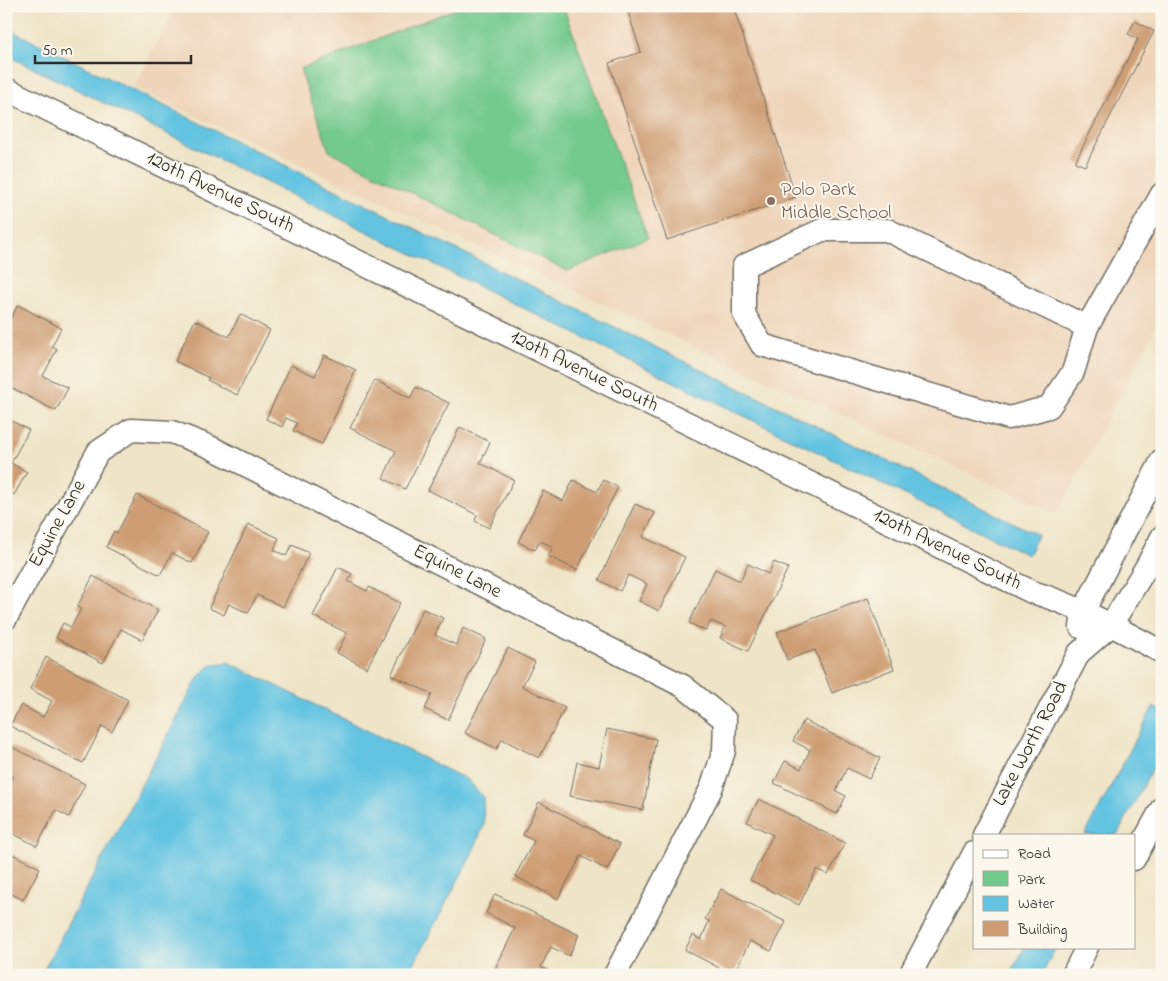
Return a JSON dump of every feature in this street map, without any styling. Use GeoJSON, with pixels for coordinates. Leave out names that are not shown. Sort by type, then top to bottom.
{"type":"FeatureCollection","features":[{"type":"Feature","properties":{"kind":"street","name":"120th Avenue South"},"geometry":{"type":"LineString","coordinates":[[6,89],[1032,592],[1053,598],[1111,625],[1162,652]]}},
{"type":"Feature","properties":{"kind":"street"},"geometry":{"type":"LineString","coordinates":[[1087,327],[887,230],[822,230],[744,266],[744,314],[762,345],[1009,418],[1048,407],[1073,372],[1087,327],[1162,194]]}},
{"type":"Feature","properties":{"kind":"street","name":"Equine Lane"},"geometry":{"type":"LineString","coordinates":[[6,618],[98,452],[131,430],[172,432],[208,446],[683,686],[725,720],[724,751],[711,789],[615,975]]}},
{"type":"Feature","properties":{"kind":"street","name":"Lake Worth Road"},"geometry":{"type":"LineString","coordinates":[[1079,653],[1083,612],[1162,460]]}},
{"type":"Feature","properties":{"kind":"street","name":"Lake Worth Road"},"geometry":{"type":"LineString","coordinates":[[985,834],[1079,653],[1111,625],[1147,566],[1162,537]]}},
{"type":"Feature","properties":{"kind":"street"},"geometry":{"type":"LineString","coordinates":[[1136,855],[1162,808]]}},
{"type":"Feature","properties":{"kind":"street"},"geometry":{"type":"LineString","coordinates":[[910,975],[973,855]]}},
{"type":"Feature","properties":{"kind":"street"},"geometry":{"type":"LineString","coordinates":[[1073,975],[1086,948]]}},
{"type":"Feature","properties":{"kind":"shaded area","name":"Polo Park Middle School"},"geometry":{"type":"Polygon","coordinates":[[[176,6],[1162,6],[1162,315],[1057,514],[133,87],[176,6]]]}},
{"type":"Feature","properties":{"kind":"green space"},"geometry":{"type":"Polygon","coordinates":[[[463,6],[563,6],[648,238],[567,271],[329,151],[300,69],[463,6]]]}},
{"type":"Feature","properties":{"kind":"water"},"geometry":{"type":"Polygon","coordinates":[[[6,28],[1038,535],[1028,555],[6,55],[6,28]]]}},
{"type":"Feature","properties":{"kind":"water"},"geometry":{"type":"Polygon","coordinates":[[[228,662],[468,780],[483,797],[484,825],[471,856],[408,975],[41,975],[199,676],[211,665],[228,662]]]}},
{"type":"Feature","properties":{"kind":"water"},"geometry":{"type":"Polygon","coordinates":[[[1153,707],[1162,711],[1162,751],[1118,834],[1086,834],[1153,707]]]}},
{"type":"Feature","properties":{"kind":"water"},"geometry":{"type":"Polygon","coordinates":[[[1024,948],[1056,948],[1042,975],[1010,975],[1024,948]]]}},
{"type":"Feature","properties":{"kind":"building"},"geometry":{"type":"Polygon","coordinates":[[[646,6],[733,6],[796,197],[667,240],[609,63],[641,52],[628,12],[646,6]]]}},
{"type":"Feature","properties":{"kind":"building"},"geometry":{"type":"Polygon","coordinates":[[[1135,21],[1154,31],[1085,166],[1075,162],[1138,39],[1128,34],[1135,21]]]}},
{"type":"Feature","properties":{"kind":"building"},"geometry":{"type":"Polygon","coordinates":[[[18,305],[61,328],[52,346],[57,349],[43,376],[68,388],[56,411],[6,385],[6,327],[18,305]]]}},
{"type":"Feature","properties":{"kind":"building"},"geometry":{"type":"Polygon","coordinates":[[[240,314],[270,330],[237,395],[175,361],[195,320],[229,337],[240,314]]]}},
{"type":"Feature","properties":{"kind":"building"},"geometry":{"type":"Polygon","coordinates":[[[324,355],[356,370],[322,444],[293,431],[297,423],[286,418],[282,427],[266,419],[291,365],[315,376],[324,355]]]}},
{"type":"Feature","properties":{"kind":"building"},"geometry":{"type":"Polygon","coordinates":[[[375,380],[410,398],[416,387],[449,403],[405,489],[383,478],[396,451],[350,428],[375,380]]]}},
{"type":"Feature","properties":{"kind":"building"},"geometry":{"type":"Polygon","coordinates":[[[6,418],[29,430],[11,463],[27,472],[14,495],[6,491],[6,418]]]}},
{"type":"Feature","properties":{"kind":"building"},"geometry":{"type":"Polygon","coordinates":[[[460,427],[490,442],[480,463],[514,480],[489,528],[475,521],[477,515],[428,490],[460,427]]]}},
{"type":"Feature","properties":{"kind":"building"},"geometry":{"type":"Polygon","coordinates":[[[573,480],[597,492],[603,480],[618,487],[577,570],[548,556],[553,547],[540,541],[535,550],[518,542],[543,491],[563,501],[573,480]]]}},
{"type":"Feature","properties":{"kind":"building"},"geometry":{"type":"Polygon","coordinates":[[[137,495],[208,532],[192,563],[172,553],[160,575],[106,547],[114,531],[117,533],[137,495]]]}},
{"type":"Feature","properties":{"kind":"building"},"geometry":{"type":"Polygon","coordinates":[[[635,504],[655,513],[643,537],[685,557],[659,611],[639,601],[647,584],[628,575],[620,591],[599,580],[635,504]]]}},
{"type":"Feature","properties":{"kind":"building"},"geometry":{"type":"Polygon","coordinates":[[[248,524],[279,538],[274,550],[286,556],[292,545],[309,553],[283,607],[257,595],[248,613],[229,604],[224,615],[209,608],[248,524]]]}},
{"type":"Feature","properties":{"kind":"building"},"geometry":{"type":"Polygon","coordinates":[[[774,562],[788,568],[748,651],[720,638],[725,627],[711,621],[706,631],[689,623],[715,569],[740,581],[748,564],[768,574],[774,562]]]}},
{"type":"Feature","properties":{"kind":"building"},"geometry":{"type":"Polygon","coordinates":[[[338,567],[352,574],[348,581],[367,591],[369,587],[400,603],[367,668],[337,653],[347,633],[313,616],[338,567]]]}},
{"type":"Feature","properties":{"kind":"building"},"geometry":{"type":"Polygon","coordinates":[[[93,576],[158,610],[142,640],[121,629],[103,663],[56,638],[63,623],[71,627],[81,609],[77,607],[93,576]]]}},
{"type":"Feature","properties":{"kind":"building"},"geometry":{"type":"Polygon","coordinates":[[[868,598],[894,669],[832,693],[815,650],[787,660],[777,632],[868,598]]]}},
{"type":"Feature","properties":{"kind":"building"},"geometry":{"type":"Polygon","coordinates":[[[423,609],[443,618],[435,635],[456,645],[463,628],[486,639],[448,720],[425,709],[432,694],[391,675],[423,609]]]}},
{"type":"Feature","properties":{"kind":"building"},"geometry":{"type":"Polygon","coordinates":[[[508,648],[535,662],[522,686],[565,708],[539,758],[502,739],[497,749],[465,733],[508,648]]]}},
{"type":"Feature","properties":{"kind":"building"},"geometry":{"type":"Polygon","coordinates":[[[46,657],[128,700],[112,732],[102,726],[83,763],[10,726],[21,705],[43,717],[52,701],[30,689],[46,657]]]}},
{"type":"Feature","properties":{"kind":"building"},"geometry":{"type":"Polygon","coordinates":[[[804,720],[880,758],[869,779],[847,768],[836,791],[846,796],[837,814],[774,783],[785,761],[801,769],[810,750],[793,741],[804,720]]]}},
{"type":"Feature","properties":{"kind":"building"},"geometry":{"type":"Polygon","coordinates":[[[607,729],[656,739],[643,810],[570,796],[577,762],[599,767],[607,729]]]}},
{"type":"Feature","properties":{"kind":"building"},"geometry":{"type":"Polygon","coordinates":[[[6,744],[85,784],[69,817],[56,810],[37,846],[6,830],[6,789],[13,776],[6,773],[6,744]]]}},
{"type":"Feature","properties":{"kind":"building"},"geometry":{"type":"Polygon","coordinates":[[[759,799],[845,843],[828,875],[817,869],[799,905],[750,880],[773,835],[747,822],[759,799]]]}},
{"type":"Feature","properties":{"kind":"building"},"geometry":{"type":"Polygon","coordinates":[[[539,802],[620,844],[607,870],[581,856],[558,899],[515,876],[534,841],[523,835],[539,802]]]}},
{"type":"Feature","properties":{"kind":"building"},"geometry":{"type":"Polygon","coordinates":[[[6,851],[40,868],[23,900],[12,894],[6,906],[6,851]]]}},
{"type":"Feature","properties":{"kind":"building"},"geometry":{"type":"Polygon","coordinates":[[[721,889],[786,922],[771,951],[750,941],[733,975],[685,950],[693,935],[701,940],[709,921],[705,919],[721,889]]]}},
{"type":"Feature","properties":{"kind":"building"},"geometry":{"type":"Polygon","coordinates":[[[495,894],[579,935],[569,956],[551,947],[541,967],[556,975],[506,975],[495,969],[515,928],[486,913],[495,894]]]}},
{"type":"Feature","properties":{"kind":"place","name":"Polo Park Middle School"},"geometry":{"type":"Point","coordinates":[771,201]}}]}
